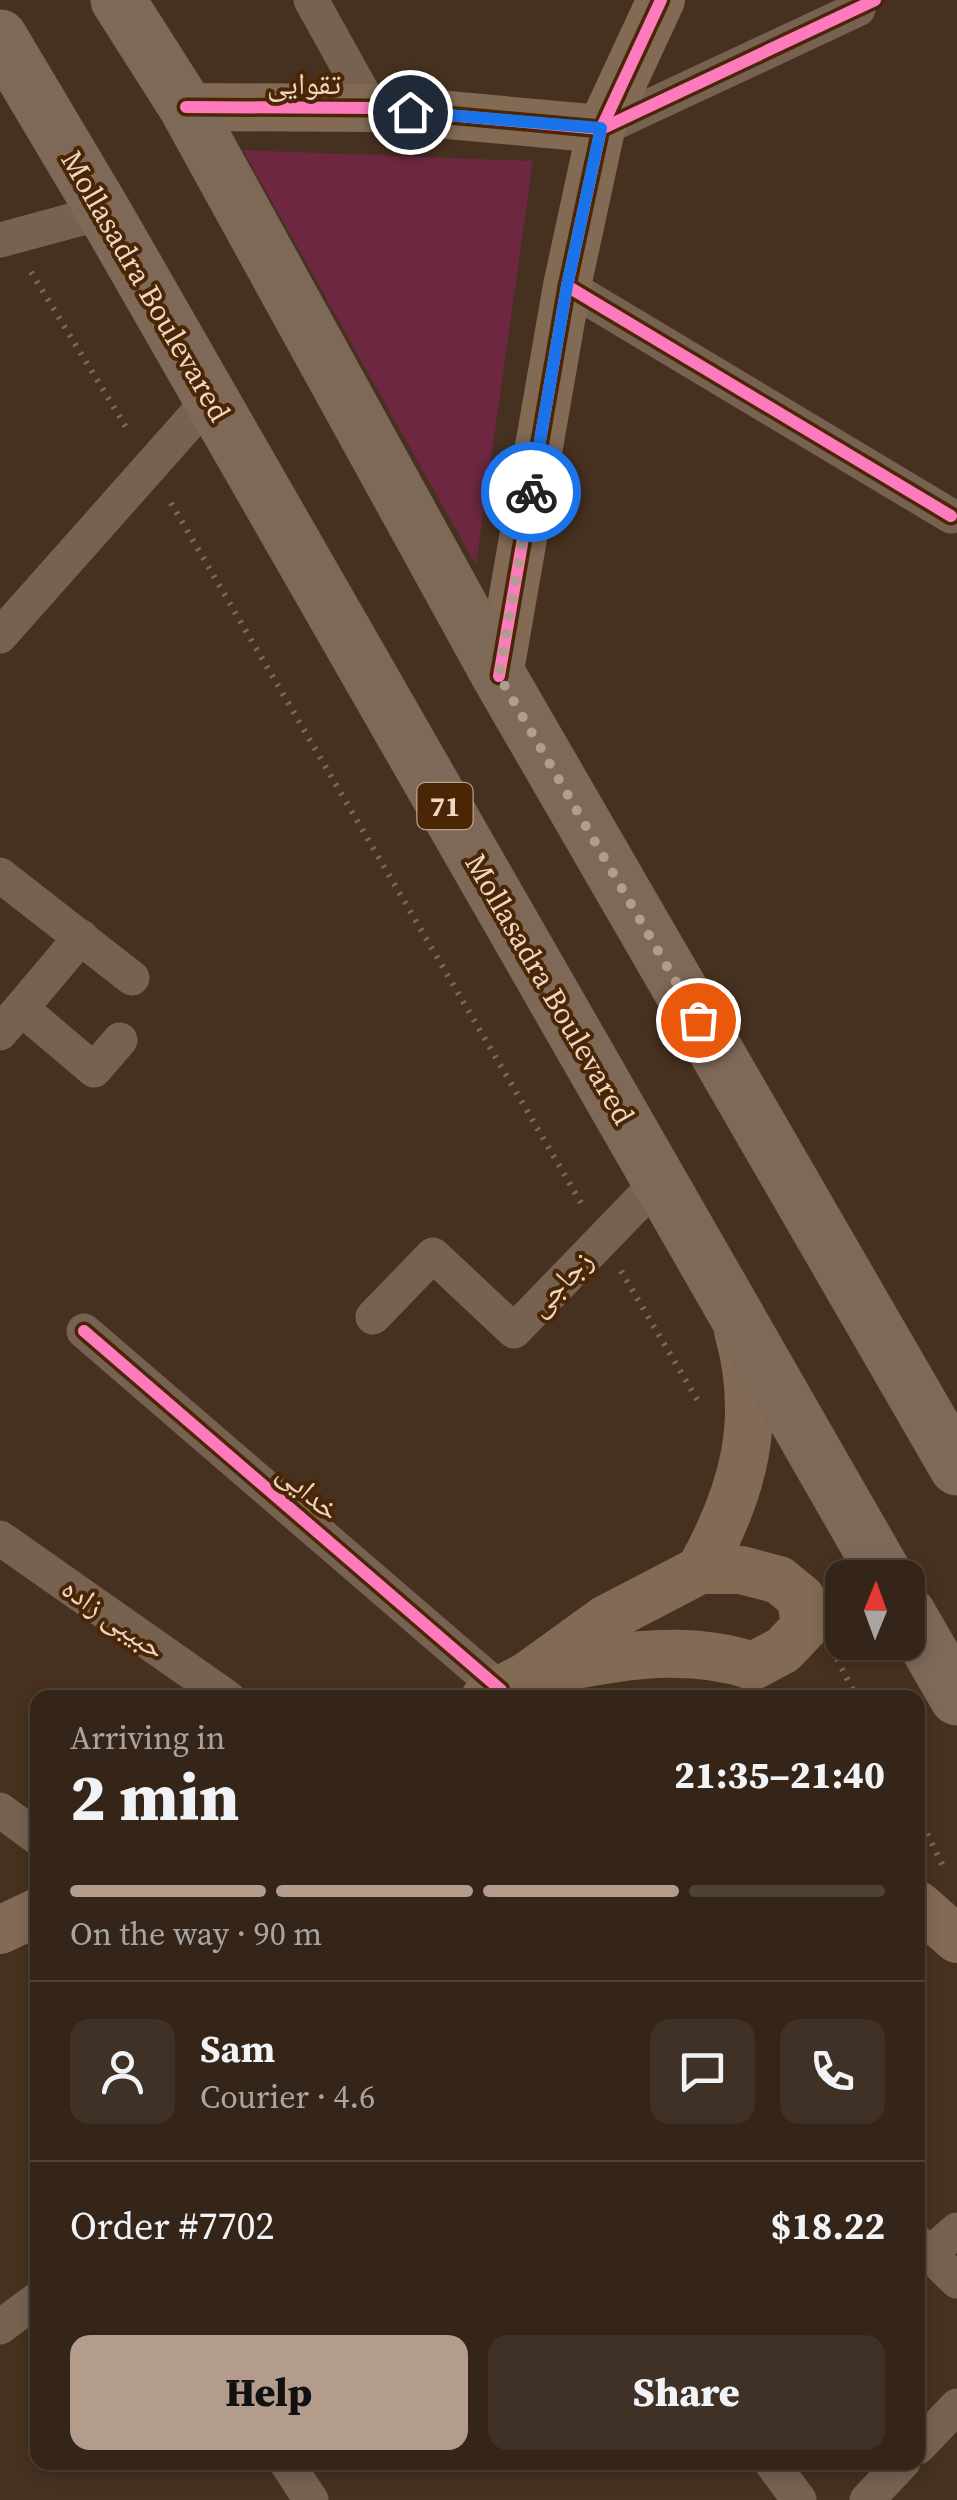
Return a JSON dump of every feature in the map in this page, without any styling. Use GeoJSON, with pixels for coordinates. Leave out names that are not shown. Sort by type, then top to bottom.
{"type":"FeatureCollection","features":[{"type":"Feature","properties":{"kind":"highway"},"geometry":{"type":"LineString","coordinates":[[118,0],[186,107],[499,676],[957,1468]]}},
{"type":"Feature","properties":{"kind":"highway","name":"Mollasadra Boulevared"},"geometry":{"type":"LineString","coordinates":[[0,38],[212,398],[877,1560]]}},
{"type":"Feature","properties":{"kind":"highway"},"geometry":{"type":"LineString","coordinates":[[925,1642],[957,1698]]}},
{"type":"Feature","properties":{"kind":"street"},"geometry":{"type":"LineString","coordinates":[[311,0],[372,108]]}},
{"type":"Feature","properties":{"kind":"street"},"geometry":{"type":"LineString","coordinates":[[499,676],[567,286],[601,128],[661,0]]}},
{"type":"Feature","properties":{"kind":"street"},"geometry":{"type":"LineString","coordinates":[[601,128],[858,9]]}},
{"type":"Feature","properties":{"kind":"street","name":"تقوایی"},"geometry":{"type":"LineString","coordinates":[[186,107],[372,108],[601,128]]}},
{"type":"Feature","properties":{"kind":"street"},"geometry":{"type":"LineString","coordinates":[[5,239],[104,212]]}},
{"type":"Feature","properties":{"kind":"street"},"geometry":{"type":"LineString","coordinates":[[567,286],[951,516]]}},
{"type":"Feature","properties":{"kind":"street"},"geometry":{"type":"LineString","coordinates":[[0,636],[212,398]]}},
{"type":"Feature","properties":{"kind":"street"},"geometry":{"type":"LineString","coordinates":[[0,874],[132,978]]}},
{"type":"Feature","properties":{"kind":"street"},"geometry":{"type":"LineString","coordinates":[[81,937],[11,1020],[94,1070],[120,1040]]}},
{"type":"Feature","properties":{"kind":"street","name":"زجاجی"},"geometry":{"type":"LineString","coordinates":[[374,1317],[433,1255],[514,1332],[660,1180]]}},
{"type":"Feature","properties":{"kind":"street"},"geometry":{"type":"LineString","coordinates":[[700,1570],[724,1528],[742,1474],[750,1418],[747,1362],[731,1308]]}},
{"type":"Feature","properties":{"kind":"street","name":"خدایی"},"geometry":{"type":"LineString","coordinates":[[84,1331],[504,1688]]}},
{"type":"Feature","properties":{"kind":"street","name":"حبیبی زاده"},"geometry":{"type":"LineString","coordinates":[[0,1538],[217,1690]]}},
{"type":"Feature","properties":{"kind":"street"},"geometry":{"type":"LineString","coordinates":[[700,1570],[741,1570],[779,1580],[801,1598],[805,1626],[782,1650],[765,1682],[731,1658],[682,1652],[585,1662],[504,1688],[606,1619],[700,1570]]}},
{"type":"Feature","properties":{"kind":"street"},"geometry":{"type":"LineString","coordinates":[[0,1810],[30,1832]]}},
{"type":"Feature","properties":{"kind":"street"},"geometry":{"type":"LineString","coordinates":[[933,1891],[957,1939]]}},
{"type":"Feature","properties":{"kind":"street"},"geometry":{"type":"LineString","coordinates":[[0,1930],[30,1916]]}},
{"type":"Feature","properties":{"kind":"street"},"geometry":{"type":"LineString","coordinates":[[925,2247],[957,2230]]}},
{"type":"Feature","properties":{"kind":"street"},"geometry":{"type":"LineString","coordinates":[[925,2250],[957,2281]]}},
{"type":"Feature","properties":{"kind":"street"},"geometry":{"type":"LineString","coordinates":[[0,2326],[30,2305]]}},
{"type":"Feature","properties":{"kind":"street"},"geometry":{"type":"LineString","coordinates":[[925,2440],[957,2406]]}},
{"type":"Feature","properties":{"kind":"street"},"geometry":{"type":"LineString","coordinates":[[291,2470],[311,2500]]}},
{"type":"Feature","properties":{"kind":"street"},"geometry":{"type":"LineString","coordinates":[[777,2470],[800,2500]]}},
{"type":"Feature","properties":{"kind":"street"},"geometry":{"type":"LineString","coordinates":[[867,2500],[895,2470]]}},
{"type":"Feature","properties":{"kind":"path"},"geometry":{"type":"LineString","coordinates":[[5,239],[150,467],[702,1407]]}},
{"type":"Feature","properties":{"kind":"path"},"geometry":{"type":"LineString","coordinates":[[837,1660],[853,1690]]}},
{"type":"Feature","properties":{"kind":"path"},"geometry":{"type":"LineString","coordinates":[[925,1851],[933,1891]]}},
{"type":"Feature","properties":{"kind":"shaded area"},"geometry":{"type":"Polygon","coordinates":[[[243,150],[533,161],[476,565],[243,150]]]}},
{"type":"Feature","properties":{"kind":"cycle path"},"geometry":{"type":"LineString","coordinates":[[499,676],[567,286],[601,129],[661,0]]}},
{"type":"Feature","properties":{"kind":"cycle path"},"geometry":{"type":"LineString","coordinates":[[186,107],[371,108],[601,129],[875,0]]}},
{"type":"Feature","properties":{"kind":"cycle path"},"geometry":{"type":"LineString","coordinates":[[567,286],[951,516]]}},
{"type":"Feature","properties":{"kind":"cycle path"},"geometry":{"type":"LineString","coordinates":[[84,1331],[501,1690]]}},
{"type":"Feature","properties":{"kind":"way so far"},"geometry":{"type":"LineString","coordinates":[[531,492],[499,676],[698,1020]]}},
{"type":"Feature","properties":{"kind":"route"},"geometry":{"type":"LineString","coordinates":[[410,112],[601,128],[567,286],[531,492]]}}]}
